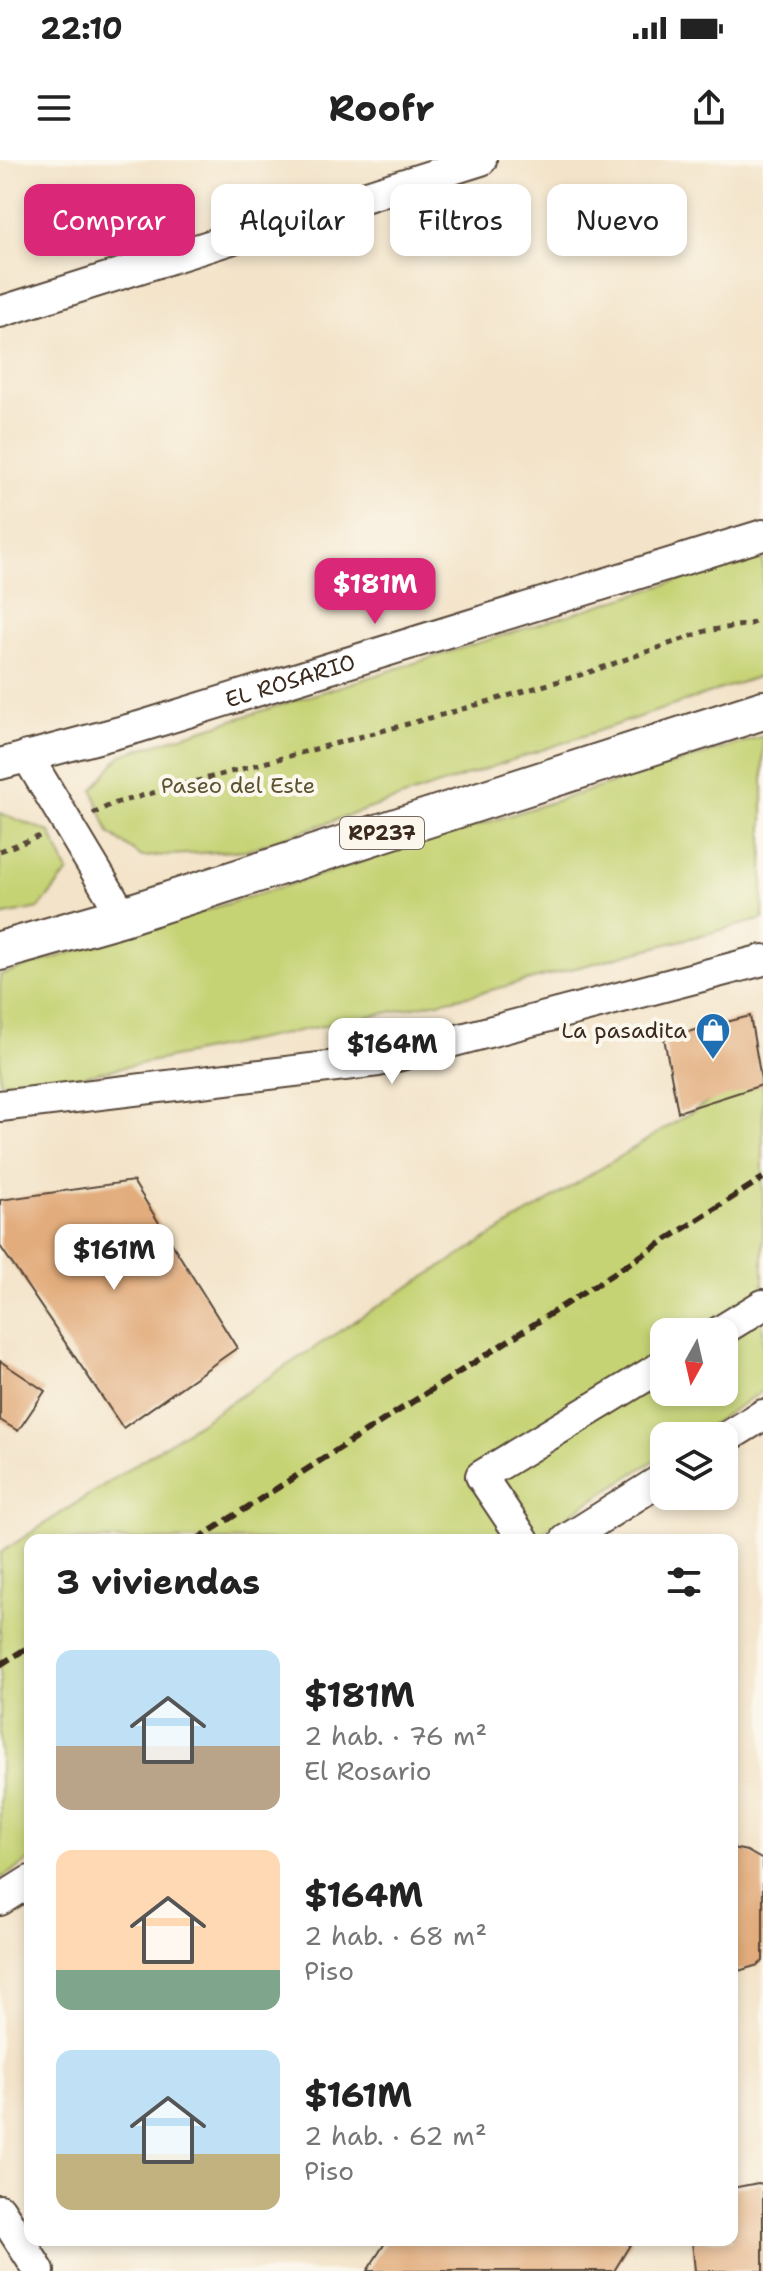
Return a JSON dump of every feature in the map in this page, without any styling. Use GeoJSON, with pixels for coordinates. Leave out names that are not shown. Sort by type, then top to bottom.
{"type":"FeatureCollection","features":[{"type":"Feature","properties":{"kind":"main road","name":"RP237"},"geometry":{"type":"LineString","coordinates":[[0,951],[123,916],[763,710]]}},
{"type":"Feature","properties":{"kind":"street"},"geometry":{"type":"LineString","coordinates":[[0,312],[481,160]]}},
{"type":"Feature","properties":{"kind":"street","name":"EL ROSARIO"},"geometry":{"type":"LineString","coordinates":[[13,760],[139,727],[763,535]]}},
{"type":"Feature","properties":{"kind":"street"},"geometry":{"type":"LineString","coordinates":[[13,760],[70,826],[123,916]]}},
{"type":"Feature","properties":{"kind":"street"},"geometry":{"type":"LineString","coordinates":[[0,1106],[378,1061],[763,960]]}},
{"type":"Feature","properties":{"kind":"street"},"geometry":{"type":"LineString","coordinates":[[738,1320],[763,1305]]}},
{"type":"Feature","properties":{"kind":"street"},"geometry":{"type":"LineString","coordinates":[[520,1534],[481,1476],[650,1373]]}},
{"type":"Feature","properties":{"kind":"street"},"geometry":{"type":"LineString","coordinates":[[738,1430],[763,1415]]}},
{"type":"Feature","properties":{"kind":"street"},"geometry":{"type":"LineString","coordinates":[[575,1534],[650,1487]]}},
{"type":"Feature","properties":{"kind":"street"},"geometry":{"type":"LineString","coordinates":[[0,1900],[24,1885]]}},
{"type":"Feature","properties":{"kind":"street"},"geometry":{"type":"LineString","coordinates":[[0,2210],[39,2271]]}},
{"type":"Feature","properties":{"kind":"path"},"geometry":{"type":"LineString","coordinates":[[0,851],[70,826],[112,804],[587,673],[706,631],[750,624],[763,617]]}},
{"type":"Feature","properties":{"kind":"green space","name":"Paseo del Este"},"geometry":{"type":"Polygon","coordinates":[[[763,554],[763,675],[247,850],[142,857],[109,833],[93,790],[121,755],[763,554]]]}},
{"type":"Feature","properties":{"kind":"green space"},"geometry":{"type":"Polygon","coordinates":[[[763,736],[763,919],[472,995],[57,1081],[0,1082],[0,975],[763,736]]]}},
{"type":"Feature","properties":{"kind":"green space"},"geometry":{"type":"Polygon","coordinates":[[[0,813],[50,832],[68,872],[39,908],[0,916],[0,813]]]}},
{"type":"Feature","properties":{"kind":"green space"},"geometry":{"type":"Polygon","coordinates":[[[763,1068],[763,1391],[714,1422],[650,1422],[650,1463],[539,1534],[29,1534],[375,1308],[763,1068]]]}},
{"type":"Feature","properties":{"kind":"green space"},"geometry":{"type":"Polygon","coordinates":[[[24,1537],[24,1864],[0,1879],[0,1553],[24,1537]]]}},
{"type":"Feature","properties":{"kind":"building","name":"La pasadita"},"geometry":{"type":"Polygon","coordinates":[[[750,1016],[762,1085],[678,1112],[664,1038],[750,1016]]]}},
{"type":"Feature","properties":{"kind":"building"},"geometry":{"type":"Polygon","coordinates":[[[133,1181],[237,1348],[123,1428],[0,1246],[0,1200],[133,1181]]]}},
{"type":"Feature","properties":{"kind":"building"},"geometry":{"type":"Polygon","coordinates":[[[0,1361],[45,1391],[18,1431],[0,1420],[0,1361]]]}},
{"type":"Feature","properties":{"kind":"building"},"geometry":{"type":"Polygon","coordinates":[[[738,1849],[763,1860],[763,1961],[738,1971],[738,1849]]]}},
{"type":"Feature","properties":{"kind":"building"},"geometry":{"type":"Polygon","coordinates":[[[763,2184],[763,2271],[695,2271],[693,2246],[738,2246],[738,2187],[763,2184]]]}},
{"type":"Feature","properties":{"kind":"building"},"geometry":{"type":"Polygon","coordinates":[[[383,2246],[629,2246],[614,2271],[367,2271],[383,2246]]]}},
{"type":"Feature","properties":{"kind":"railway"},"geometry":{"type":"LineString","coordinates":[[205,1534],[763,1178]]}},
{"type":"Feature","properties":{"kind":"railway"},"geometry":{"type":"LineString","coordinates":[[0,1665],[24,1650]]}},
{"type":"Feature","properties":{"kind":"place","name":"La pasadita"},"geometry":{"type":"Point","coordinates":[713,1061]}}]}
